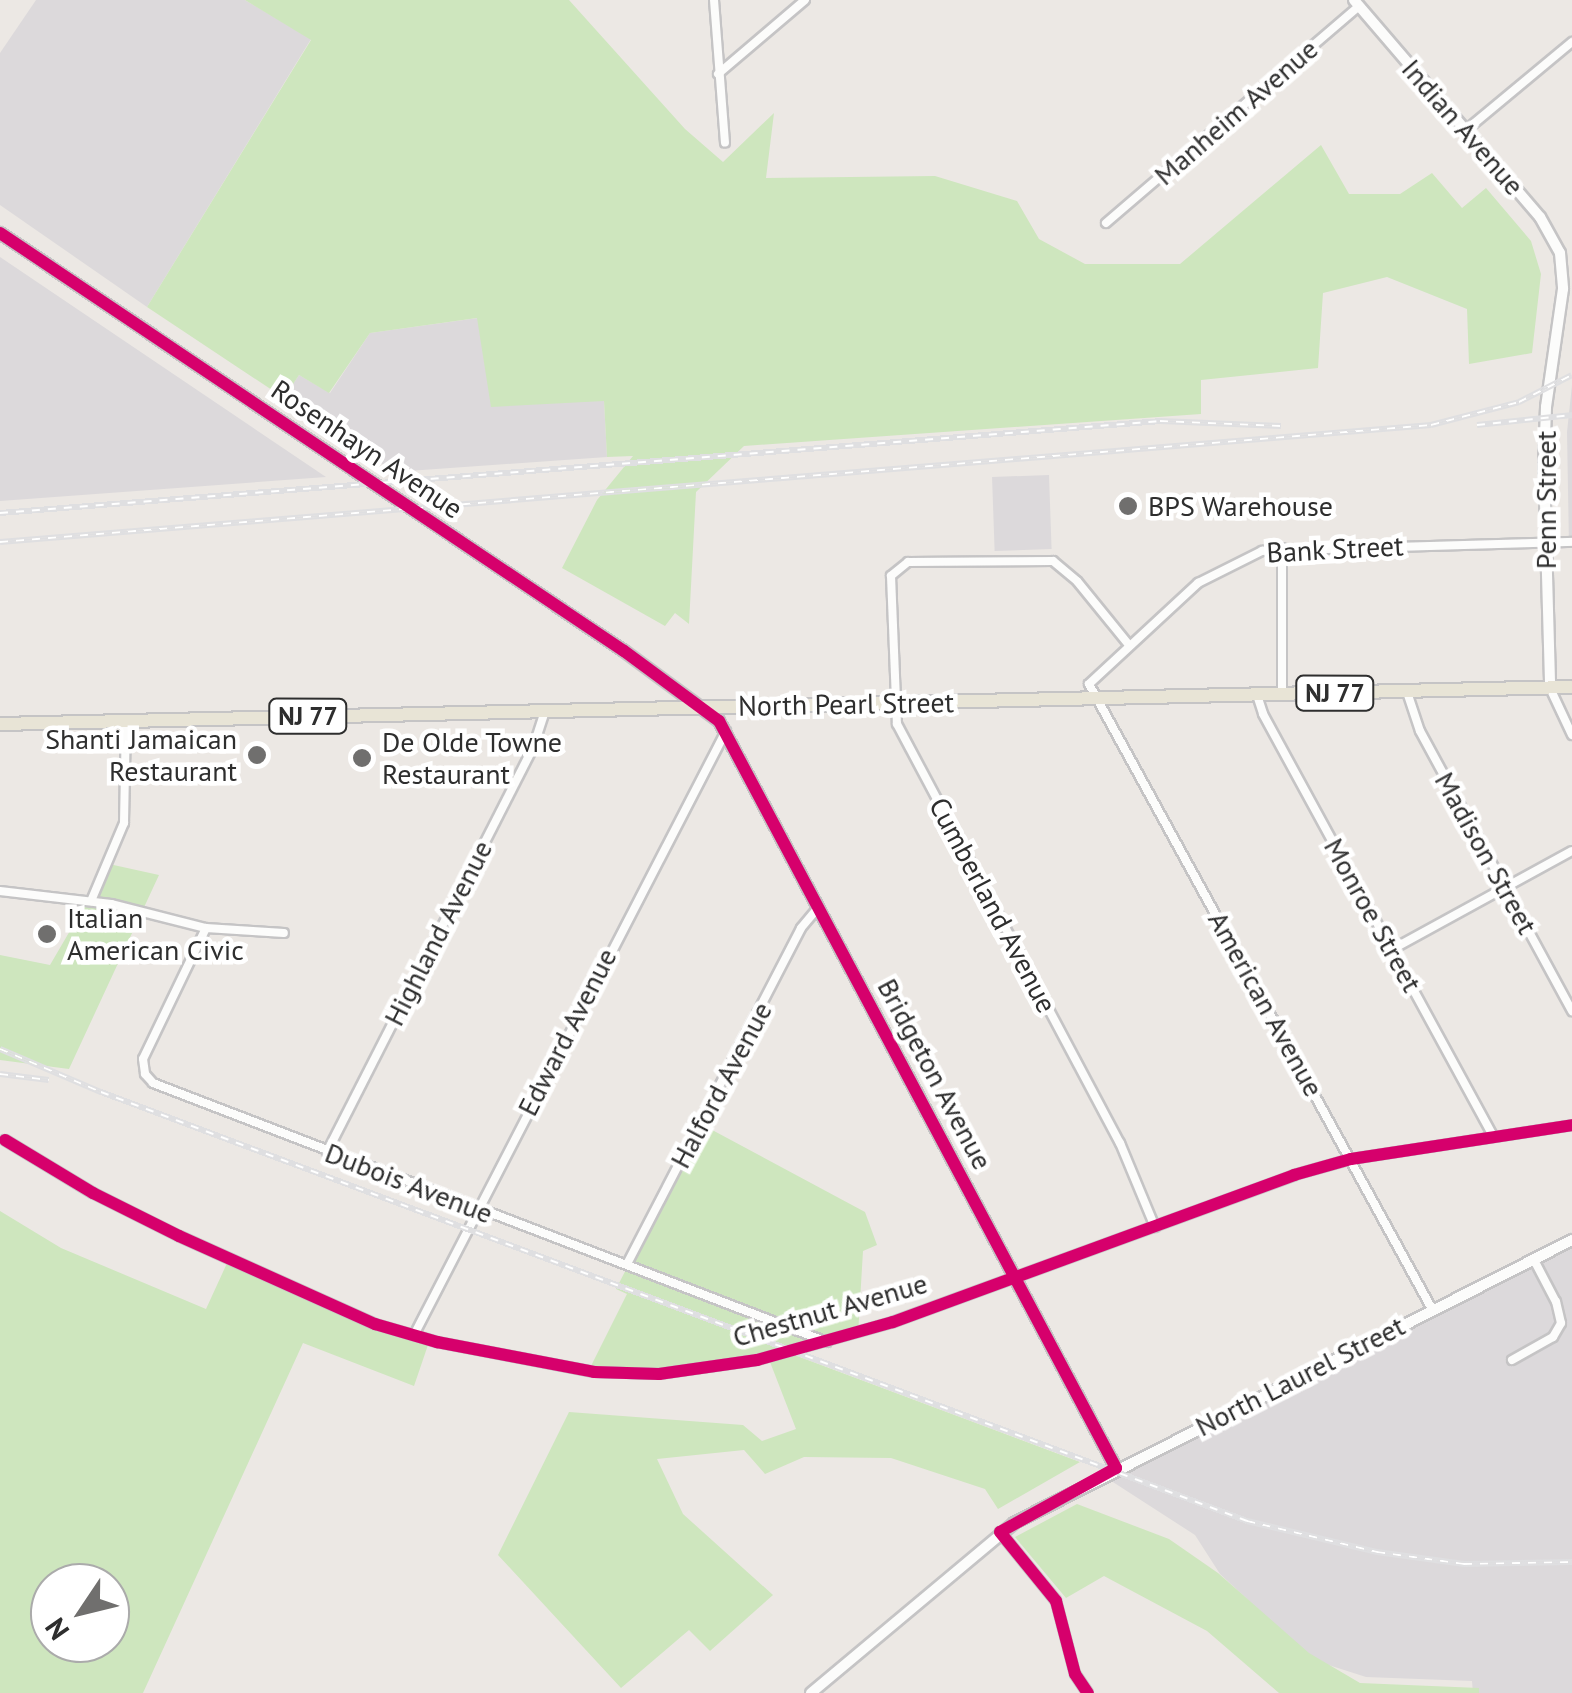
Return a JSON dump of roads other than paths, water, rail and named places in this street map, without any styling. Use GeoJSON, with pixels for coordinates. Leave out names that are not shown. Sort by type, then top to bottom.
{"type":"FeatureCollection","features":[{"type":"Feature","properties":{"kind":"main road","name":"North Pearl Street"},"geometry":{"type":"LineString","coordinates":[[0,724],[1572,687]]}},
{"type":"Feature","properties":{"kind":"street"},"geometry":{"type":"LineString","coordinates":[[714,0],[725,144]]}},
{"type":"Feature","properties":{"kind":"street"},"geometry":{"type":"LineString","coordinates":[[718,74],[805,0]]}},
{"type":"Feature","properties":{"kind":"street","name":"Indian Avenue"},"geometry":{"type":"LineString","coordinates":[[1360,2],[1550,229],[1567,260]]}},
{"type":"Feature","properties":{"kind":"street","name":"Manheim Avenue"},"geometry":{"type":"LineString","coordinates":[[1106,223],[1360,2]]}},
{"type":"Feature","properties":{"kind":"street"},"geometry":{"type":"LineString","coordinates":[[1466,130],[1572,42]]}},
{"type":"Feature","properties":{"kind":"street","name":"Rosenhayn Avenue"},"geometry":{"type":"LineString","coordinates":[[0,233],[704,708]]}},
{"type":"Feature","properties":{"kind":"street","name":"Penn Street"},"geometry":{"type":"LineString","coordinates":[[1567,260],[1546,406],[1546,542],[1550,688],[1572,735]]}},
{"type":"Feature","properties":{"kind":"street","name":"Bank Street"},"geometry":{"type":"LineString","coordinates":[[1097,700],[1089,684],[1129,645],[1208,576],[1246,556],[1282,548],[1572,542]]}},
{"type":"Feature","properties":{"kind":"street"},"geometry":{"type":"LineString","coordinates":[[1282,548],[1282,694]]}},
{"type":"Feature","properties":{"kind":"street","name":"Cumberland Avenue"},"geometry":{"type":"LineString","coordinates":[[1129,645],[1077,581],[1054,561],[908,562],[894,570],[890,586],[897,724],[1120,1143],[1155,1227]]}},
{"type":"Feature","properties":{"kind":"street","name":"Madison Street"},"geometry":{"type":"LineString","coordinates":[[1407,692],[1420,731],[1572,1011]]}},
{"type":"Feature","properties":{"kind":"street","name":"Monroe Street"},"geometry":{"type":"LineString","coordinates":[[1258,695],[1263,714],[1492,1134]]}},
{"type":"Feature","properties":{"kind":"street","name":"American Avenue"},"geometry":{"type":"LineString","coordinates":[[1097,700],[1432,1309]]}},
{"type":"Feature","properties":{"kind":"street","name":"Bridgeton Avenue"},"geometry":{"type":"LineString","coordinates":[[704,708],[726,731],[1116,1468]]}},
{"type":"Feature","properties":{"kind":"street","name":"Highland Avenue"},"geometry":{"type":"LineString","coordinates":[[327,1152],[533,748],[545,712]]}},
{"type":"Feature","properties":{"kind":"street"},"geometry":{"type":"LineString","coordinates":[[91,901],[124,822],[126,721]]}},
{"type":"Feature","properties":{"kind":"street","name":"Edward Avenue"},"geometry":{"type":"LineString","coordinates":[[414,1335],[726,731]]}},
{"type":"Feature","properties":{"kind":"street"},"geometry":{"type":"LineString","coordinates":[[1391,950],[1572,851]]}},
{"type":"Feature","properties":{"kind":"street"},"geometry":{"type":"LineString","coordinates":[[0,891],[141,909],[206,928],[284,933]]}},
{"type":"Feature","properties":{"kind":"street","name":"Halford Avenue"},"geometry":{"type":"LineString","coordinates":[[627,1264],[801,928],[818,908]]}},
{"type":"Feature","properties":{"kind":"street","name":"Dubois Avenue"},"geometry":{"type":"LineString","coordinates":[[206,928],[143,1060],[144,1074],[168,1091],[827,1342]]}},
{"type":"Feature","properties":{"kind":"street","name":"Chestnut Avenue"},"geometry":{"type":"LineString","coordinates":[[5,1140],[93,1193],[327,1306],[414,1335],[594,1372],[659,1374],[757,1360],[827,1342],[1352,1158],[1572,1125]]}},
{"type":"Feature","properties":{"kind":"street","name":"North Laurel Street"},"geometry":{"type":"LineString","coordinates":[[811,1693],[1000,1532],[1029,1514],[1572,1240]]}},
{"type":"Feature","properties":{"kind":"street"},"geometry":{"type":"LineString","coordinates":[[1512,1360],[1553,1336],[1561,1324],[1556,1302],[1534,1260]]}},
{"type":"Feature","properties":{"kind":"street"},"geometry":{"type":"LineString","coordinates":[[1000,1532],[1056,1602],[1075,1674],[1088,1693]]}},
{"type":"Feature","properties":{"kind":"railway"},"geometry":{"type":"LineString","coordinates":[[0,542],[1431,425],[1519,402],[1572,375]]}},
{"type":"Feature","properties":{"kind":"railway"},"geometry":{"type":"LineString","coordinates":[[1477,425],[1572,415]]}},
{"type":"Feature","properties":{"kind":"railway"},"geometry":{"type":"LineString","coordinates":[[0,513],[1160,421],[1281,426]]}},
{"type":"Feature","properties":{"kind":"railway"},"geometry":{"type":"LineString","coordinates":[[0,1049],[101,1092],[1247,1521],[1377,1552],[1464,1564],[1572,1562]]}},
{"type":"Feature","properties":{"kind":"railway"},"geometry":{"type":"LineString","coordinates":[[0,1074],[49,1080]]}},
{"type":"Feature","properties":{"kind":"place","name":"BPS Warehouse"},"geometry":{"type":"Point","coordinates":[1128,506]}},
{"type":"Feature","properties":{"kind":"place","name":"Shanti Jamaican Restaurant"},"geometry":{"type":"Point","coordinates":[257,755]}},
{"type":"Feature","properties":{"kind":"place","name":"De Olde Towne Restaurant"},"geometry":{"type":"Point","coordinates":[362,758]}},
{"type":"Feature","properties":{"kind":"place","name":"Italian American Civic"},"geometry":{"type":"Point","coordinates":[47,934]}}]}
